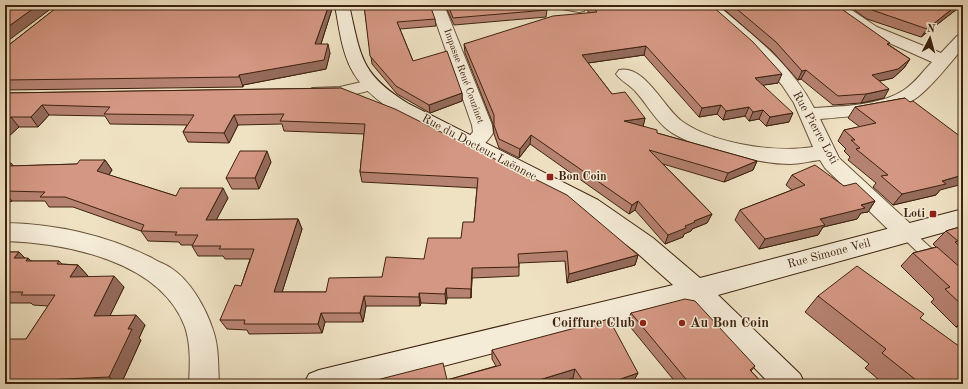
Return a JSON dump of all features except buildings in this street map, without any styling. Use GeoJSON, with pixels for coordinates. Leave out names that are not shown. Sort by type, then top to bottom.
{"type":"FeatureCollection","features":[{"type":"Feature","properties":{"kind":"street","name":"Rue du Docteur Laënnec"},"geometry":{"type":"LineString","coordinates":[[342,5],[355,63],[370,85],[386,99],[607,216],[696,290],[790,384]]}},
{"type":"Feature","properties":{"kind":"street","name":"Impasse René Couzinet"},"geometry":{"type":"LineString","coordinates":[[437,5],[482,126],[483,133],[472,144]]}},
{"type":"Feature","properties":{"kind":"street"},"geometry":{"type":"LineString","coordinates":[[561,5],[578,8]]}},
{"type":"Feature","properties":{"kind":"street","name":"Rue Pierre Loti"},"geometry":{"type":"LineString","coordinates":[[708,5],[769,59],[787,79],[808,114],[825,153],[839,171],[906,233]]}},
{"type":"Feature","properties":{"kind":"street"},"geometry":{"type":"LineString","coordinates":[[834,5],[872,30],[943,60]]}},
{"type":"Feature","properties":{"kind":"street"},"geometry":{"type":"LineString","coordinates":[[808,114],[868,107],[905,97],[912,93],[963,39]]}},
{"type":"Feature","properties":{"kind":"street"},"geometry":{"type":"LineString","coordinates":[[625,74],[635,79],[668,119],[688,134],[755,153],[779,157],[825,153]]}},
{"type":"Feature","properties":{"kind":"street"},"geometry":{"type":"LineString","coordinates":[[300,92],[340,92],[370,85]]}},
{"type":"Feature","properties":{"kind":"street","name":"Rue Simone Veil"},"geometry":{"type":"LineString","coordinates":[[319,384],[696,290],[963,218]]}},
{"type":"Feature","properties":{"kind":"street"},"geometry":{"type":"LineString","coordinates":[[5,232],[22,232],[63,238],[102,247],[162,276],[181,296],[197,322],[204,355],[204,384]]}},
{"type":"Feature","properties":{"kind":"lane"},"geometry":{"type":"LineString","coordinates":[[906,233],[948,272]]}},
{"type":"Feature","properties":{"kind":"place","name":"Bon Coin"},"geometry":{"type":"Point","coordinates":[550,177]}},
{"type":"Feature","properties":{"kind":"place","name":"Loti"},"geometry":{"type":"Point","coordinates":[933,214]}},
{"type":"Feature","properties":{"kind":"place","name":"Coiffure Club"},"geometry":{"type":"Point","coordinates":[643,323]}},
{"type":"Feature","properties":{"kind":"place","name":"Au Bon Coin"},"geometry":{"type":"Point","coordinates":[682,323]}}]}
